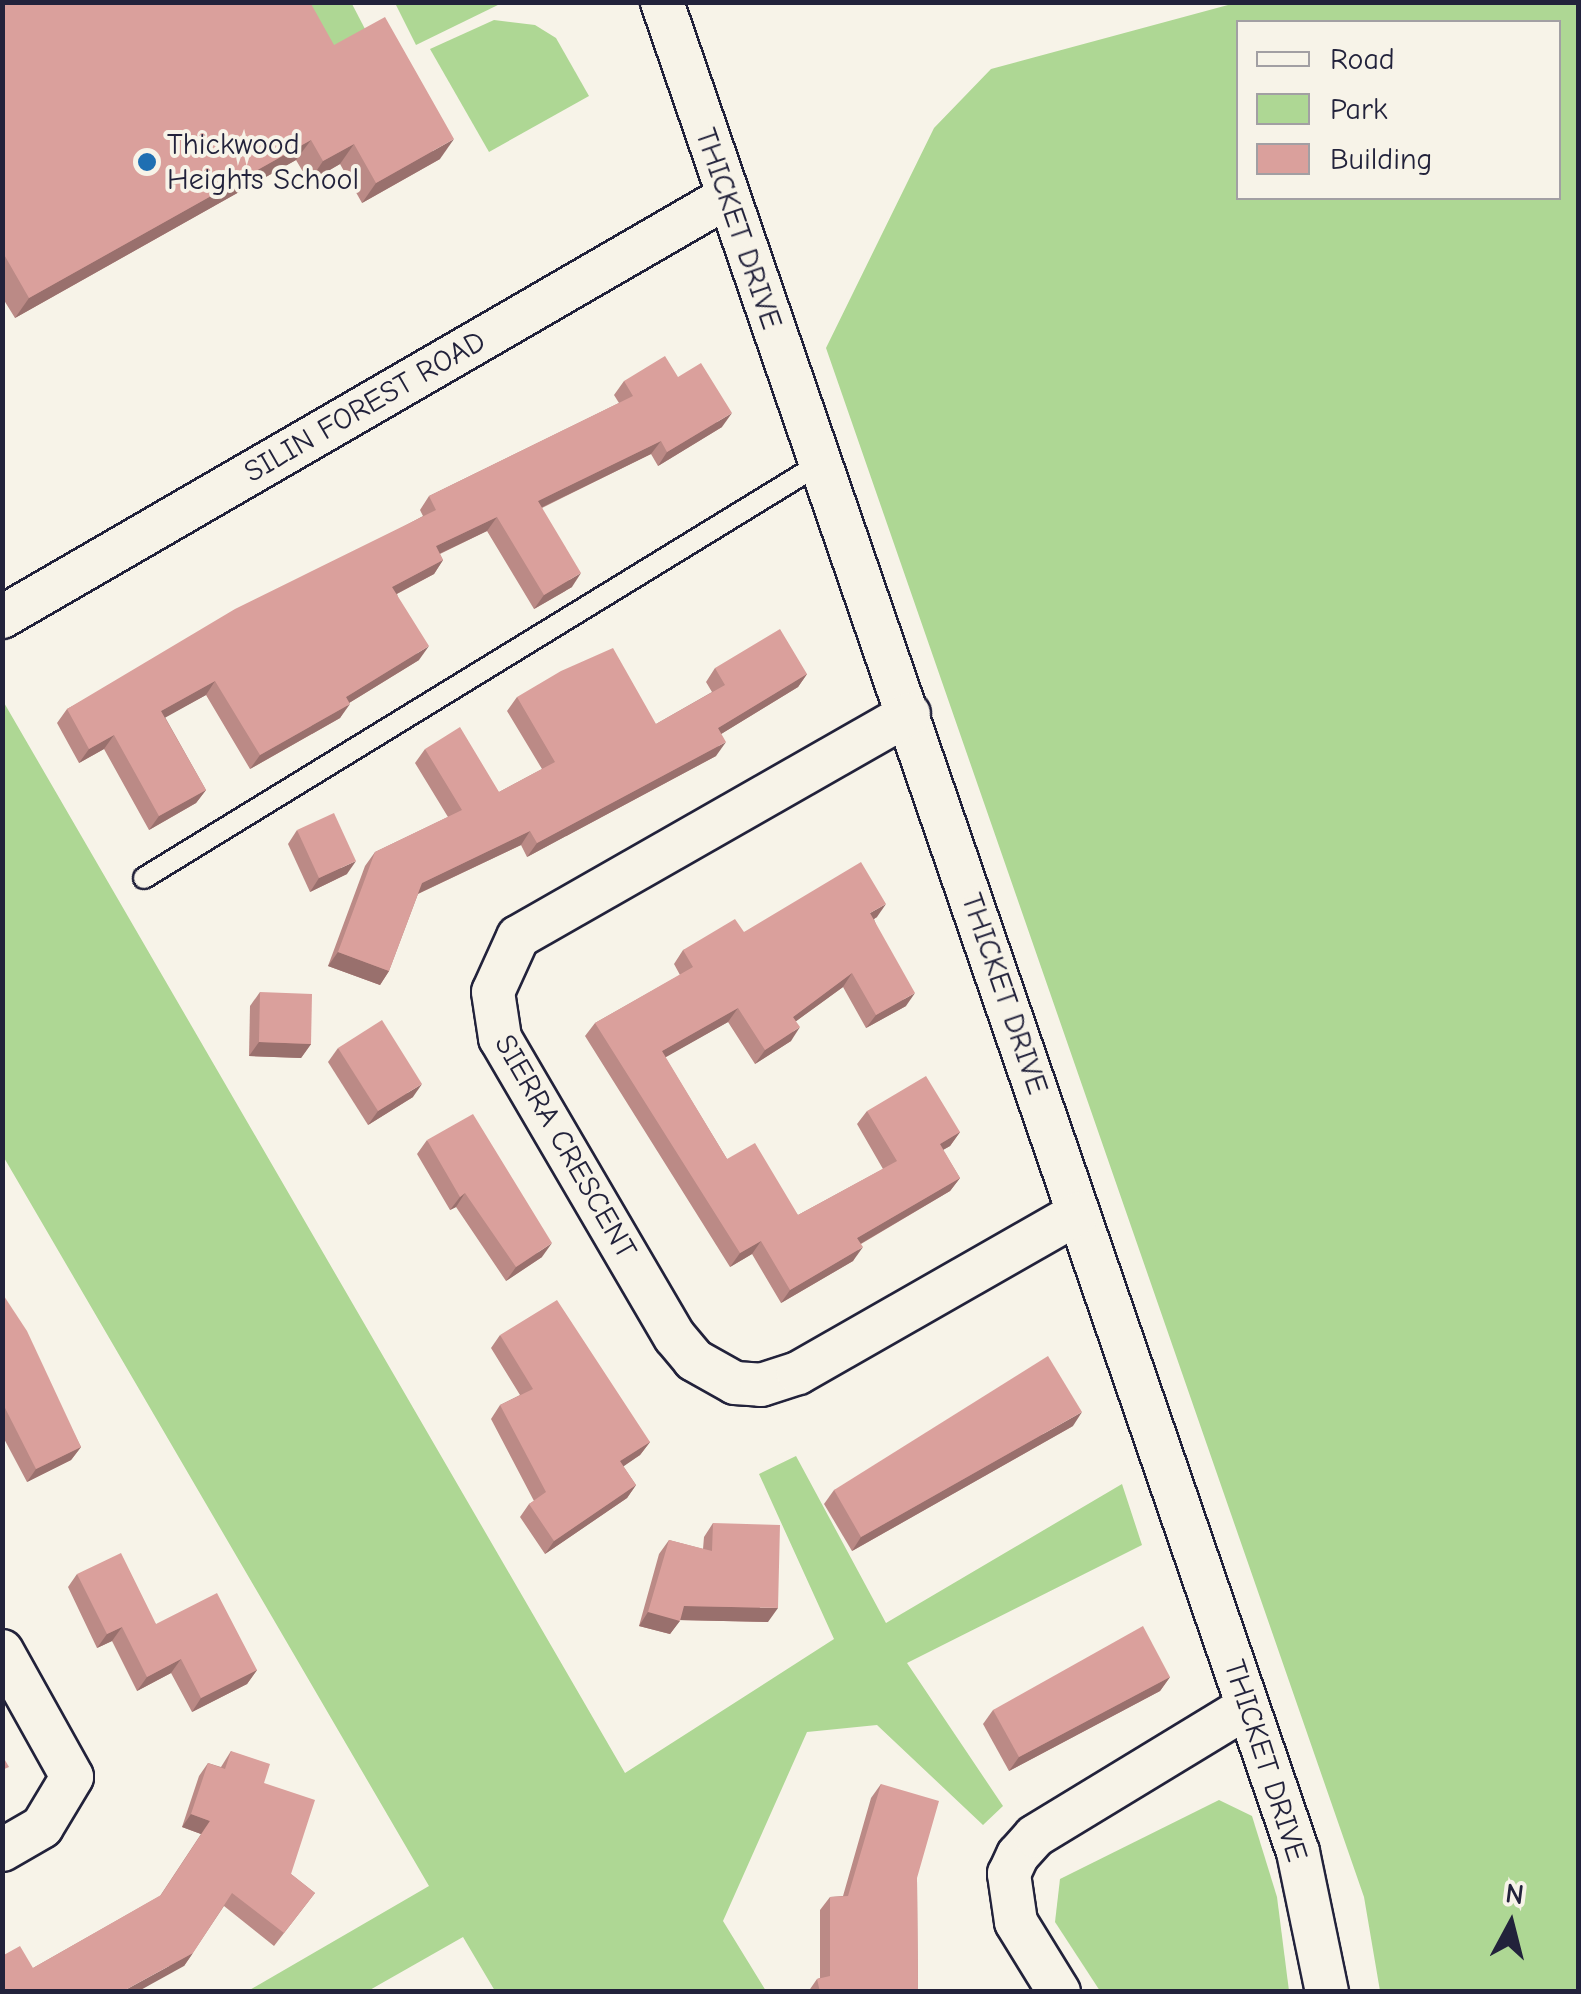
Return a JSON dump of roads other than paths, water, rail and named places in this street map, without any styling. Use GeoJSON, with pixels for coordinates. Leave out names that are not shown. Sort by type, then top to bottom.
{"type":"FeatureCollection","features":[{"type":"Feature","properties":{"kind":"street","name":"THICKET DRIVE"},"geometry":{"type":"LineString","coordinates":[[662,2],[1298,1852],[1328,1992]]}},
{"type":"Feature","properties":{"kind":"street","name":"SILIN FOREST ROAD"},"geometry":{"type":"LineString","coordinates":[[2,617],[727,197]]}},
{"type":"Feature","properties":{"kind":"street","name":"SIERRA CRESCENT"},"geometry":{"type":"LineString","coordinates":[[909,714],[518,938],[493,992],[500,1038],[675,1337],[694,1360],[736,1384],[761,1385],[798,1374],[1078,1213]]}},
{"type":"Feature","properties":{"kind":"street"},"geometry":{"type":"LineString","coordinates":[[2,1650],[72,1777],[42,1827],[2,1850]]}},
{"type":"Feature","properties":{"kind":"street"},"geometry":{"type":"LineString","coordinates":[[1059,1992],[1016,1922],[1009,1874],[1018,1854],[1035,1836],[1248,1706]]}},
{"type":"Feature","properties":{"kind":"lane"},"geometry":{"type":"LineString","coordinates":[[144,878],[820,463]]}},
{"type":"Feature","properties":{"kind":"place","name":"Thickwood Heights School"},"geometry":{"type":"Point","coordinates":[147,162]}}]}
